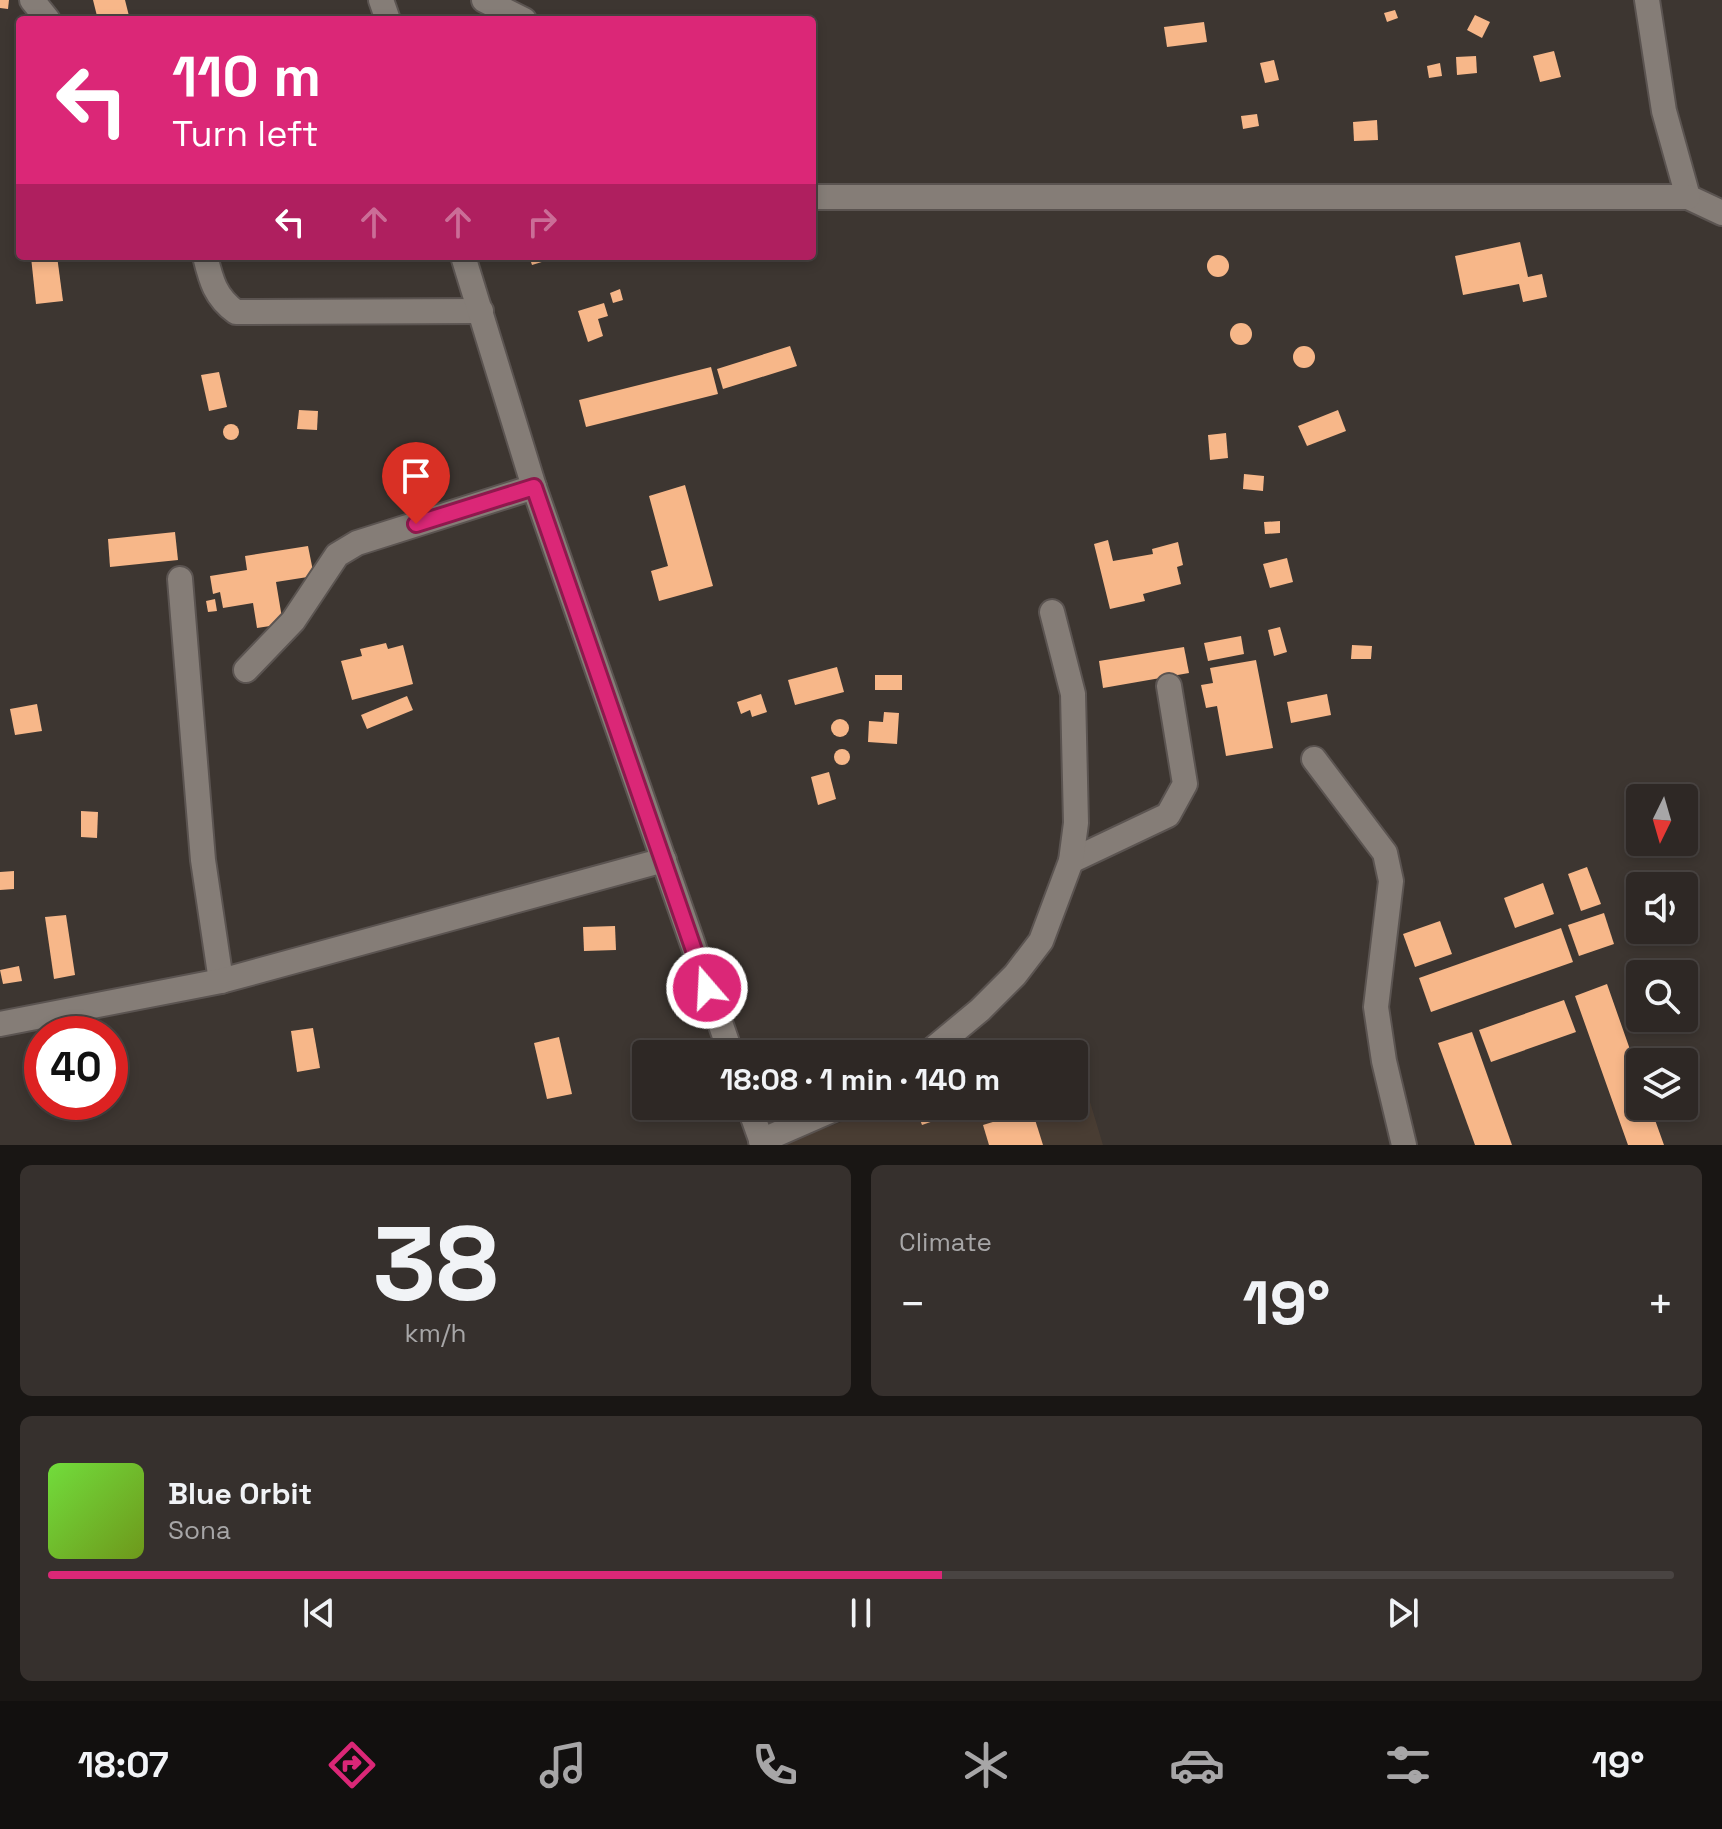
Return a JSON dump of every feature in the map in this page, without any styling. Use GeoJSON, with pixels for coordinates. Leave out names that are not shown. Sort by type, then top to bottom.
{"type":"FeatureCollection","features":[{"type":"Feature","properties":{"kind":"street"},"geometry":{"type":"LineString","coordinates":[[32,0],[45,16]]}},
{"type":"Feature","properties":{"kind":"street"},"geometry":{"type":"LineString","coordinates":[[484,0],[516,16]]}},
{"type":"Feature","properties":{"kind":"street"},"geometry":{"type":"LineString","coordinates":[[1647,0],[1664,111],[1688,197]]}},
{"type":"Feature","properties":{"kind":"street"},"geometry":{"type":"LineString","coordinates":[[816,197],[1688,197],[1722,213]]}},
{"type":"Feature","properties":{"kind":"street"},"geometry":{"type":"LineString","coordinates":[[206,260],[213,287],[223,303],[236,312],[481,311]]}},
{"type":"Feature","properties":{"kind":"street"},"geometry":{"type":"LineString","coordinates":[[464,260],[534,487],[726,1040]]}},
{"type":"Feature","properties":{"kind":"street"},"geometry":{"type":"LineString","coordinates":[[246,670],[293,621],[337,555],[357,543],[534,487]]}},
{"type":"Feature","properties":{"kind":"street"},"geometry":{"type":"LineString","coordinates":[[180,579],[203,860],[221,981]]}},
{"type":"Feature","properties":{"kind":"street"},"geometry":{"type":"LineString","coordinates":[[944,1040],[1015,975],[1041,941],[1071,861],[1076,823],[1073,694],[1052,612]]}},
{"type":"Feature","properties":{"kind":"street"},"geometry":{"type":"LineString","coordinates":[[1071,861],[1168,815],[1185,784],[1169,686]]}},
{"type":"Feature","properties":{"kind":"street"},"geometry":{"type":"LineString","coordinates":[[1314,759],[1385,853],[1391,881],[1376,1007],[1384,1061],[1404,1145]]}},
{"type":"Feature","properties":{"kind":"street"},"geometry":{"type":"LineString","coordinates":[[0,1024],[221,981],[664,860]]}},
{"type":"Feature","properties":{"kind":"street"},"geometry":{"type":"LineString","coordinates":[[754,1120],[762,1143],[811,1120]]}},
{"type":"Feature","properties":{"kind":"shaded area"},"geometry":{"type":"Polygon","coordinates":[[[1088,1095],[1103,1145],[777,1145],[847,1120],[1088,1120],[1088,1095]]]}},
{"type":"Feature","properties":{"kind":"building"},"geometry":{"type":"Polygon","coordinates":[[[0,0],[9,0],[8,9],[0,8],[0,0]]]}},
{"type":"Feature","properties":{"kind":"building"},"geometry":{"type":"Polygon","coordinates":[[[93,0],[125,0],[129,16],[97,16],[93,0]]]}},
{"type":"Feature","properties":{"kind":"building"},"geometry":{"type":"Polygon","coordinates":[[[1395,10],[1398,18],[1387,22],[1384,13],[1395,10]]]}},
{"type":"Feature","properties":{"kind":"building"},"geometry":{"type":"Polygon","coordinates":[[[1475,15],[1490,22],[1482,38],[1467,30],[1475,15]]]}},
{"type":"Feature","properties":{"kind":"building"},"geometry":{"type":"Polygon","coordinates":[[[1204,22],[1207,42],[1167,47],[1164,27],[1204,22]]]}},
{"type":"Feature","properties":{"kind":"building"},"geometry":{"type":"Polygon","coordinates":[[[1554,51],[1561,77],[1540,82],[1533,56],[1554,51]]]}},
{"type":"Feature","properties":{"kind":"building"},"geometry":{"type":"Polygon","coordinates":[[[1476,56],[1477,73],[1457,75],[1456,57],[1476,56]]]}},
{"type":"Feature","properties":{"kind":"building"},"geometry":{"type":"Polygon","coordinates":[[[1274,60],[1279,80],[1265,83],[1260,63],[1274,60]]]}},
{"type":"Feature","properties":{"kind":"building"},"geometry":{"type":"Polygon","coordinates":[[[1440,63],[1442,76],[1429,78],[1427,66],[1440,63]]]}},
{"type":"Feature","properties":{"kind":"building"},"geometry":{"type":"Polygon","coordinates":[[[1257,114],[1259,126],[1243,129],[1241,116],[1257,114]]]}},
{"type":"Feature","properties":{"kind":"building"},"geometry":{"type":"Polygon","coordinates":[[[1377,120],[1378,140],[1354,141],[1353,122],[1377,120]]]}},
{"type":"Feature","properties":{"kind":"building"},"geometry":{"type":"Polygon","coordinates":[[[1520,242],[1528,277],[1542,274],[1547,297],[1523,302],[1519,284],[1463,295],[1455,256],[1520,242]]]}},
{"type":"Feature","properties":{"kind":"building"},"geometry":{"type":"Polygon","coordinates":[[[1218,255],[1226,258],[1229,266],[1226,274],[1218,277],[1210,274],[1207,266],[1210,258],[1218,255]]]}},
{"type":"Feature","properties":{"kind":"building"},"geometry":{"type":"Polygon","coordinates":[[[31,260],[58,260],[63,301],[36,304],[31,260]]]}},
{"type":"Feature","properties":{"kind":"building"},"geometry":{"type":"Polygon","coordinates":[[[530,260],[545,261],[532,265],[530,260]]]}},
{"type":"Feature","properties":{"kind":"building"},"geometry":{"type":"Polygon","coordinates":[[[620,289],[623,300],[613,303],[610,293],[620,289]]]}},
{"type":"Feature","properties":{"kind":"building"},"geometry":{"type":"Polygon","coordinates":[[[604,303],[608,316],[598,319],[603,336],[588,342],[578,311],[604,303]]]}},
{"type":"Feature","properties":{"kind":"building"},"geometry":{"type":"Polygon","coordinates":[[[1237,323],[1245,323],[1252,334],[1245,345],[1237,345],[1230,338],[1230,330],[1237,323]]]}},
{"type":"Feature","properties":{"kind":"building"},"geometry":{"type":"Polygon","coordinates":[[[790,346],[797,366],[723,389],[717,369],[790,346]]]}},
{"type":"Feature","properties":{"kind":"building"},"geometry":{"type":"Polygon","coordinates":[[[1304,346],[1312,349],[1315,357],[1312,365],[1304,368],[1296,365],[1293,357],[1296,349],[1304,346]]]}},
{"type":"Feature","properties":{"kind":"building"},"geometry":{"type":"Polygon","coordinates":[[[711,367],[718,394],[586,427],[579,400],[711,367]]]}},
{"type":"Feature","properties":{"kind":"building"},"geometry":{"type":"Polygon","coordinates":[[[219,372],[227,407],[209,411],[201,375],[219,372]]]}},
{"type":"Feature","properties":{"kind":"building"},"geometry":{"type":"Polygon","coordinates":[[[299,410],[318,411],[317,430],[297,429],[299,410]]]}},
{"type":"Feature","properties":{"kind":"building"},"geometry":{"type":"Polygon","coordinates":[[[1338,410],[1346,431],[1307,446],[1298,426],[1338,410]]]}},
{"type":"Feature","properties":{"kind":"building"},"geometry":{"type":"Polygon","coordinates":[[[228,424],[234,424],[239,432],[237,438],[228,440],[223,435],[223,429],[228,424]]]}},
{"type":"Feature","properties":{"kind":"building"},"geometry":{"type":"Polygon","coordinates":[[[1226,433],[1228,458],[1210,460],[1208,435],[1226,433]]]}},
{"type":"Feature","properties":{"kind":"building"},"geometry":{"type":"Polygon","coordinates":[[[1244,474],[1264,476],[1263,491],[1243,489],[1244,474]]]}},
{"type":"Feature","properties":{"kind":"building"},"geometry":{"type":"Polygon","coordinates":[[[685,485],[713,586],[659,601],[651,571],[668,566],[649,496],[685,485]]]}},
{"type":"Feature","properties":{"kind":"building"},"geometry":{"type":"Polygon","coordinates":[[[1280,521],[1280,533],[1265,534],[1264,522],[1280,521]]]}},
{"type":"Feature","properties":{"kind":"building"},"geometry":{"type":"Polygon","coordinates":[[[175,532],[178,560],[110,567],[108,539],[175,532]]]}},
{"type":"Feature","properties":{"kind":"building"},"geometry":{"type":"Polygon","coordinates":[[[1108,540],[1113,561],[1153,554],[1152,549],[1178,542],[1183,565],[1177,567],[1181,584],[1143,594],[1145,601],[1110,609],[1094,544],[1108,540]]]}},
{"type":"Feature","properties":{"kind":"building"},"geometry":{"type":"Polygon","coordinates":[[[308,546],[314,576],[276,582],[283,624],[257,628],[253,603],[223,608],[220,592],[213,594],[210,576],[247,570],[245,556],[308,546]]]}},
{"type":"Feature","properties":{"kind":"building"},"geometry":{"type":"Polygon","coordinates":[[[1287,558],[1293,582],[1270,588],[1263,564],[1287,558]]]}},
{"type":"Feature","properties":{"kind":"building"},"geometry":{"type":"Polygon","coordinates":[[[215,599],[217,611],[208,612],[206,601],[215,599]]]}},
{"type":"Feature","properties":{"kind":"building"},"geometry":{"type":"Polygon","coordinates":[[[1280,627],[1287,652],[1274,656],[1268,630],[1280,627]]]}},
{"type":"Feature","properties":{"kind":"building"},"geometry":{"type":"Polygon","coordinates":[[[1241,636],[1244,654],[1208,661],[1204,643],[1241,636]]]}},
{"type":"Feature","properties":{"kind":"building"},"geometry":{"type":"Polygon","coordinates":[[[386,643],[388,649],[403,645],[413,684],[352,700],[341,661],[362,656],[360,649],[386,643]]]}},
{"type":"Feature","properties":{"kind":"building"},"geometry":{"type":"Polygon","coordinates":[[[1352,645],[1372,646],[1371,659],[1351,659],[1352,645]]]}},
{"type":"Feature","properties":{"kind":"building"},"geometry":{"type":"Polygon","coordinates":[[[1184,647],[1189,673],[1103,688],[1099,661],[1184,647]]]}},
{"type":"Feature","properties":{"kind":"building"},"geometry":{"type":"Polygon","coordinates":[[[1256,660],[1273,748],[1226,756],[1217,706],[1206,708],[1201,685],[1213,683],[1210,668],[1256,660]]]}},
{"type":"Feature","properties":{"kind":"building"},"geometry":{"type":"Polygon","coordinates":[[[837,667],[844,692],[795,705],[788,680],[837,667]]]}},
{"type":"Feature","properties":{"kind":"building"},"geometry":{"type":"Polygon","coordinates":[[[875,675],[902,675],[902,690],[875,690],[875,675]]]}},
{"type":"Feature","properties":{"kind":"building"},"geometry":{"type":"Polygon","coordinates":[[[761,694],[767,712],[752,717],[750,710],[741,714],[737,702],[761,694]]]}},
{"type":"Feature","properties":{"kind":"building"},"geometry":{"type":"Polygon","coordinates":[[[1327,694],[1331,715],[1291,723],[1287,702],[1327,694]]]}},
{"type":"Feature","properties":{"kind":"building"},"geometry":{"type":"Polygon","coordinates":[[[407,696],[413,710],[367,729],[361,715],[407,696]]]}},
{"type":"Feature","properties":{"kind":"building"},"geometry":{"type":"Polygon","coordinates":[[[37,704],[42,731],[15,735],[10,709],[37,704]]]}},
{"type":"Feature","properties":{"kind":"building"},"geometry":{"type":"Polygon","coordinates":[[[884,712],[899,713],[897,744],[868,742],[869,721],[883,722],[884,712]]]}},
{"type":"Feature","properties":{"kind":"building"},"geometry":{"type":"Polygon","coordinates":[[[840,719],[849,728],[840,737],[831,728],[840,719]]]}},
{"type":"Feature","properties":{"kind":"building"},"geometry":{"type":"Polygon","coordinates":[[[839,749],[845,749],[850,757],[848,763],[839,765],[834,760],[834,754],[839,749]]]}},
{"type":"Feature","properties":{"kind":"building"},"geometry":{"type":"Polygon","coordinates":[[[829,772],[836,799],[818,805],[811,777],[829,772]]]}},
{"type":"Feature","properties":{"kind":"building"},"geometry":{"type":"Polygon","coordinates":[[[81,811],[98,812],[97,838],[81,837],[81,811]]]}},
{"type":"Feature","properties":{"kind":"building"},"geometry":{"type":"Polygon","coordinates":[[[1587,867],[1601,904],[1581,911],[1568,874],[1587,867]]]}},
{"type":"Feature","properties":{"kind":"building"},"geometry":{"type":"Polygon","coordinates":[[[14,871],[14,889],[0,890],[0,872],[14,871]]]}},
{"type":"Feature","properties":{"kind":"building"},"geometry":{"type":"Polygon","coordinates":[[[1543,883],[1554,914],[1515,928],[1504,898],[1543,883]]]}},
{"type":"Feature","properties":{"kind":"building"},"geometry":{"type":"Polygon","coordinates":[[[1604,913],[1614,944],[1579,956],[1568,925],[1604,913]]]}},
{"type":"Feature","properties":{"kind":"building"},"geometry":{"type":"Polygon","coordinates":[[[66,915],[75,975],[54,979],[45,917],[66,915]]]}},
{"type":"Feature","properties":{"kind":"building"},"geometry":{"type":"Polygon","coordinates":[[[1440,921],[1452,954],[1415,967],[1403,934],[1440,921]]]}},
{"type":"Feature","properties":{"kind":"building"},"geometry":{"type":"Polygon","coordinates":[[[615,926],[616,950],[584,951],[583,927],[615,926]]]}},
{"type":"Feature","properties":{"kind":"building"},"geometry":{"type":"Polygon","coordinates":[[[1561,928],[1573,962],[1431,1012],[1419,978],[1561,928]]]}},
{"type":"Feature","properties":{"kind":"building"},"geometry":{"type":"Polygon","coordinates":[[[19,966],[22,981],[3,984],[0,970],[19,966]]]}},
{"type":"Feature","properties":{"kind":"building"},"geometry":{"type":"Polygon","coordinates":[[[1607,984],[1629,1048],[1626,1048],[1626,1120],[1655,1120],[1664,1145],[1628,1145],[1575,996],[1607,984]]]}},
{"type":"Feature","properties":{"kind":"building"},"geometry":{"type":"Polygon","coordinates":[[[1564,1000],[1576,1032],[1491,1062],[1479,1030],[1564,1000]]]}},
{"type":"Feature","properties":{"kind":"building"},"geometry":{"type":"Polygon","coordinates":[[[313,1028],[320,1068],[297,1072],[291,1031],[313,1028]]]}},
{"type":"Feature","properties":{"kind":"building"},"geometry":{"type":"Polygon","coordinates":[[[1472,1032],[1512,1145],[1475,1145],[1438,1043],[1472,1032]]]}},
{"type":"Feature","properties":{"kind":"building"},"geometry":{"type":"Polygon","coordinates":[[[559,1037],[572,1094],[547,1099],[534,1043],[559,1037]]]}},
{"type":"Feature","properties":{"kind":"building"},"geometry":{"type":"Polygon","coordinates":[[[920,1120],[936,1120],[922,1125],[920,1120]]]}},
{"type":"Feature","properties":{"kind":"building"},"geometry":{"type":"Polygon","coordinates":[[[999,1120],[1035,1120],[1043,1145],[989,1145],[983,1125],[999,1120]]]}},
{"type":"Feature","properties":{"kind":"route"},"geometry":{"type":"LineString","coordinates":[[416,524],[534,487],[707,988]]}}]}
